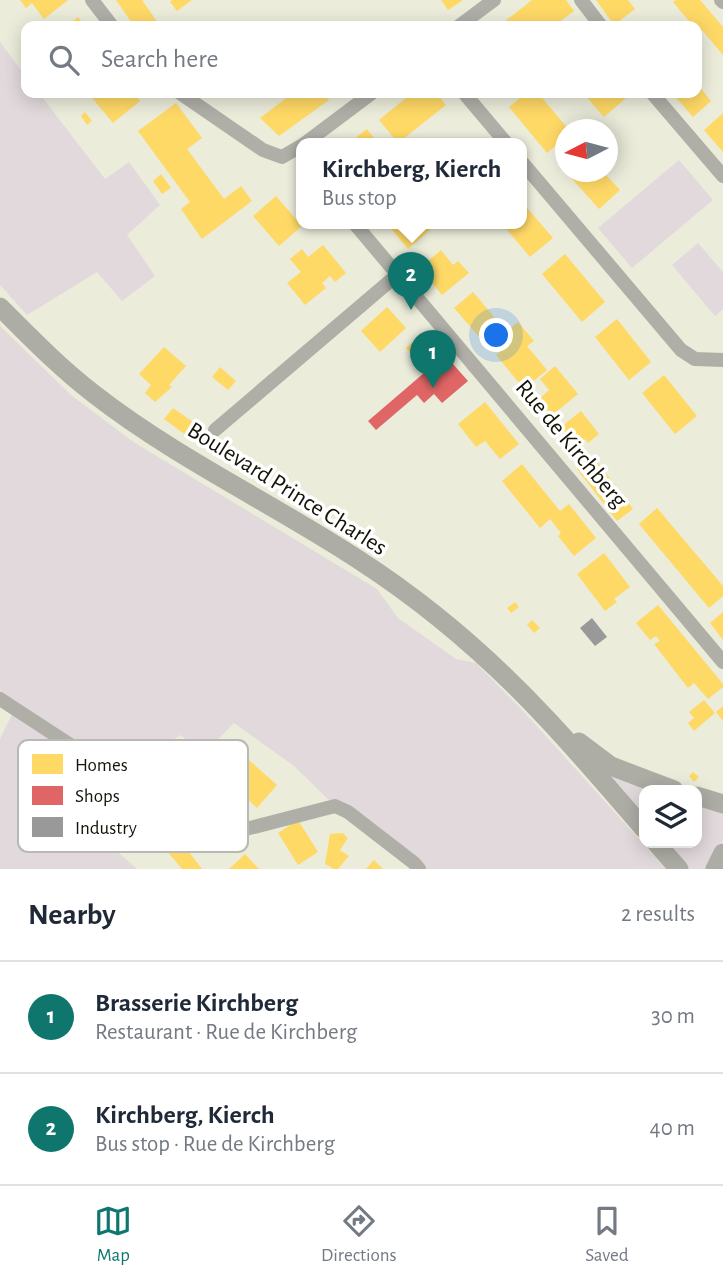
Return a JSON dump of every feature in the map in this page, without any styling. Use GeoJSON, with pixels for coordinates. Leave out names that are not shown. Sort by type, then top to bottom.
{"type":"FeatureCollection","features":[{"type":"Feature","properties":{"kind":"main road","name":"Boulevard Prince Charles"},"geometry":{"type":"LineString","coordinates":[[0,307],[32,339],[104,401],[156,438],[360,561],[425,608],[490,662],[545,717],[639,823]]}},
{"type":"Feature","properties":{"kind":"main road","name":"Boulevard Prince Charles"},"geometry":{"type":"LineString","coordinates":[[545,717],[611,766],[661,785]]}},
{"type":"Feature","properties":{"kind":"main road"},"geometry":{"type":"LineString","coordinates":[[702,798],[723,804]]}},
{"type":"Feature","properties":{"kind":"main road"},"geometry":{"type":"LineString","coordinates":[[660,848],[679,869]]}},
{"type":"Feature","properties":{"kind":"main road"},"geometry":{"type":"LineString","coordinates":[[715,869],[723,853]]}},
{"type":"Feature","properties":{"kind":"street"},"geometry":{"type":"LineString","coordinates":[[92,0],[108,21]]}},
{"type":"Feature","properties":{"kind":"street"},"geometry":{"type":"LineString","coordinates":[[466,21],[494,0]]}},
{"type":"Feature","properties":{"kind":"street"},"geometry":{"type":"LineString","coordinates":[[581,0],[597,21]]}},
{"type":"Feature","properties":{"kind":"street"},"geometry":{"type":"LineString","coordinates":[[187,98],[263,150],[282,157],[296,152]]}},
{"type":"Feature","properties":{"kind":"street"},"geometry":{"type":"LineString","coordinates":[[315,138],[366,98]]}},
{"type":"Feature","properties":{"kind":"street"},"geometry":{"type":"LineString","coordinates":[[468,98],[501,138]]}},
{"type":"Feature","properties":{"kind":"street"},"geometry":{"type":"LineString","coordinates":[[657,98],[723,176]]}},
{"type":"Feature","properties":{"kind":"street"},"geometry":{"type":"LineString","coordinates":[[527,168],[681,350],[695,359],[723,360]]}},
{"type":"Feature","properties":{"kind":"street","name":"Rue de Kirchberg"},"geometry":{"type":"LineString","coordinates":[[359,229],[723,662]]}},
{"type":"Feature","properties":{"kind":"street"},"geometry":{"type":"LineString","coordinates":[[215,430],[397,275]]}},
{"type":"Feature","properties":{"kind":"street"},"geometry":{"type":"LineString","coordinates":[[0,699],[63,740]]}},
{"type":"Feature","properties":{"kind":"street"},"geometry":{"type":"LineString","coordinates":[[248,828],[335,806],[348,812],[419,869]]}},
{"type":"Feature","properties":{"kind":"shaded area"},"geometry":{"type":"Polygon","coordinates":[[[0,42],[21,70],[21,98],[43,98],[105,179],[129,162],[160,205],[127,235],[155,276],[122,301],[97,272],[27,315],[0,285],[0,42]]]}},
{"type":"Feature","properties":{"kind":"shaded area"},"geometry":{"type":"Polygon","coordinates":[[[679,160],[713,200],[632,268],[598,228],[679,160]]]}},
{"type":"Feature","properties":{"kind":"shaded area"},"geometry":{"type":"Polygon","coordinates":[[[698,243],[723,272],[723,309],[715,316],[672,265],[698,243]]]}},
{"type":"Feature","properties":{"kind":"shaded area"},"geometry":{"type":"Polygon","coordinates":[[[0,326],[71,395],[135,443],[377,589],[398,618],[456,659],[476,663],[639,839],[639,848],[647,848],[666,869],[419,869],[335,806],[294,766],[234,723],[218,740],[186,740],[181,735],[172,740],[18,740],[18,852],[118,852],[137,869],[0,869],[0,739],[15,708],[0,699],[0,326]]]}},
{"type":"Feature","properties":{"kind":"shaded area"},"geometry":{"type":"Polygon","coordinates":[[[611,774],[639,786],[639,813],[611,779],[611,774]]]}},
{"type":"Feature","properties":{"kind":"shaded area"},"geometry":{"type":"Polygon","coordinates":[[[702,805],[723,809],[723,840],[715,851],[709,869],[688,869],[669,848],[702,848],[702,805]]]}},
{"type":"Feature","properties":{"kind":"building: Homes"},"geometry":{"type":"Polygon","coordinates":[[[20,0],[68,0],[44,19],[32,3],[26,8],[20,0]]]}},
{"type":"Feature","properties":{"kind":"building: Homes"},"geometry":{"type":"Polygon","coordinates":[[[116,0],[142,0],[157,21],[131,21],[116,0]]]}},
{"type":"Feature","properties":{"kind":"building: Homes"},"geometry":{"type":"Polygon","coordinates":[[[192,0],[177,11],[170,2],[192,0]]]}},
{"type":"Feature","properties":{"kind":"building: Homes"},"geometry":{"type":"Polygon","coordinates":[[[441,0],[463,0],[448,10],[441,0]]]}},
{"type":"Feature","properties":{"kind":"building: Homes"},"geometry":{"type":"Polygon","coordinates":[[[532,0],[566,0],[574,11],[561,21],[505,21],[532,0]]]}},
{"type":"Feature","properties":{"kind":"building: Homes"},"geometry":{"type":"Polygon","coordinates":[[[596,0],[628,0],[635,9],[619,21],[611,21],[596,0]]]}},
{"type":"Feature","properties":{"kind":"building: Homes"},"geometry":{"type":"Polygon","coordinates":[[[700,0],[723,27],[723,55],[702,30],[702,21],[689,21],[673,2],[700,0]]]}},
{"type":"Feature","properties":{"kind":"building: Homes"},"geometry":{"type":"Polygon","coordinates":[[[702,90],[711,101],[693,117],[676,98],[702,98],[702,90]]]}},
{"type":"Feature","properties":{"kind":"building: Homes"},"geometry":{"type":"Polygon","coordinates":[[[92,98],[137,98],[140,101],[113,123],[92,98]]]}},
{"type":"Feature","properties":{"kind":"building: Homes"},"geometry":{"type":"Polygon","coordinates":[[[286,98],[329,100],[279,136],[260,118],[286,98]]]}},
{"type":"Feature","properties":{"kind":"building: Homes"},"geometry":{"type":"Polygon","coordinates":[[[406,98],[440,98],[446,105],[404,138],[394,138],[379,120],[406,98]]]}},
{"type":"Feature","properties":{"kind":"building: Homes"},"geometry":{"type":"Polygon","coordinates":[[[520,98],[542,98],[560,119],[555,119],[555,146],[547,153],[509,107],[520,98]]]}},
{"type":"Feature","properties":{"kind":"building: Homes"},"geometry":{"type":"Polygon","coordinates":[[[587,98],[626,98],[604,117],[587,98]]]}},
{"type":"Feature","properties":{"kind":"building: Homes"},"geometry":{"type":"Polygon","coordinates":[[[176,103],[202,138],[187,149],[224,199],[241,186],[252,201],[202,239],[181,209],[190,202],[138,131],[176,103]]]}},
{"type":"Feature","properties":{"kind":"building: Homes"},"geometry":{"type":"Polygon","coordinates":[[[85,112],[92,121],[87,125],[81,116],[85,112]]]}},
{"type":"Feature","properties":{"kind":"building: Homes"},"geometry":{"type":"Polygon","coordinates":[[[723,113],[723,152],[704,130],[723,113]]]}},
{"type":"Feature","properties":{"kind":"building: Homes"},"geometry":{"type":"Polygon","coordinates":[[[367,129],[374,138],[356,138],[367,129]]]}},
{"type":"Feature","properties":{"kind":"building: Homes"},"geometry":{"type":"Polygon","coordinates":[[[161,174],[171,188],[162,194],[153,181],[161,174]]]}},
{"type":"Feature","properties":{"kind":"building: Homes"},"geometry":{"type":"Polygon","coordinates":[[[575,182],[612,182],[620,190],[599,209],[575,182]]]}},
{"type":"Feature","properties":{"kind":"building: Homes"},"geometry":{"type":"Polygon","coordinates":[[[276,196],[296,219],[296,229],[299,229],[279,246],[253,216],[276,196]]]}},
{"type":"Feature","properties":{"kind":"building: Homes"},"geometry":{"type":"Polygon","coordinates":[[[527,208],[553,238],[530,257],[506,229],[527,229],[527,208]]]}},
{"type":"Feature","properties":{"kind":"building: Homes"},"geometry":{"type":"Polygon","coordinates":[[[391,229],[431,229],[408,249],[391,229]]]}},
{"type":"Feature","properties":{"kind":"building: Homes"},"geometry":{"type":"Polygon","coordinates":[[[323,245],[346,273],[335,282],[330,276],[322,283],[326,288],[305,305],[287,283],[301,272],[290,259],[302,249],[308,257],[323,245]]]}},
{"type":"Feature","properties":{"kind":"building: Homes"},"geometry":{"type":"Polygon","coordinates":[[[441,250],[453,265],[458,261],[469,273],[442,295],[420,268],[441,250]]]}},
{"type":"Feature","properties":{"kind":"building: Homes"},"geometry":{"type":"Polygon","coordinates":[[[565,254],[605,302],[582,322],[542,274],[565,254]]]}},
{"type":"Feature","properties":{"kind":"building: Homes"},"geometry":{"type":"Polygon","coordinates":[[[473,292],[500,324],[481,339],[454,308],[473,292]]]}},
{"type":"Feature","properties":{"kind":"building: Homes"},"geometry":{"type":"Polygon","coordinates":[[[387,307],[406,328],[380,352],[361,331],[387,307]]]}},
{"type":"Feature","properties":{"kind":"building: Homes"},"geometry":{"type":"Polygon","coordinates":[[[617,319],[651,362],[629,380],[595,337],[617,319]]]}},
{"type":"Feature","properties":{"kind":"building: Homes"},"geometry":{"type":"Polygon","coordinates":[[[518,322],[534,341],[527,346],[547,370],[524,389],[496,355],[511,342],[504,333],[518,322]]]}},
{"type":"Feature","properties":{"kind":"building: Homes"},"geometry":{"type":"Polygon","coordinates":[[[422,334],[444,356],[427,371],[406,348],[422,334]]]}},
{"type":"Feature","properties":{"kind":"building: Homes"},"geometry":{"type":"Polygon","coordinates":[[[164,347],[186,366],[169,385],[172,387],[155,402],[145,393],[151,385],[139,374],[164,347]]]}},
{"type":"Feature","properties":{"kind":"building: Homes"},"geometry":{"type":"Polygon","coordinates":[[[555,366],[578,394],[550,417],[537,401],[549,390],[540,379],[555,366]]]}},
{"type":"Feature","properties":{"kind":"building: Homes"},"geometry":{"type":"Polygon","coordinates":[[[220,367],[236,381],[228,390],[212,377],[220,367]]]}},
{"type":"Feature","properties":{"kind":"building: Homes"},"geometry":{"type":"Polygon","coordinates":[[[664,375],[697,416],[675,434],[642,393],[664,375]]]}},
{"type":"Feature","properties":{"kind":"building: Homes"},"geometry":{"type":"Polygon","coordinates":[[[485,402],[519,444],[500,459],[485,441],[476,447],[458,424],[485,402]]]}},
{"type":"Feature","properties":{"kind":"building: Homes"},"geometry":{"type":"Polygon","coordinates":[[[173,408],[196,424],[187,436],[164,419],[173,408]]]}},
{"type":"Feature","properties":{"kind":"building: Homes"},"geometry":{"type":"Polygon","coordinates":[[[581,411],[599,434],[588,443],[585,439],[579,444],[561,427],[581,411]]]}},
{"type":"Feature","properties":{"kind":"building: Homes"},"geometry":{"type":"Polygon","coordinates":[[[593,456],[633,509],[617,521],[577,469],[593,456]]]}},
{"type":"Feature","properties":{"kind":"building: Homes"},"geometry":{"type":"Polygon","coordinates":[[[522,464],[560,511],[569,504],[596,538],[574,556],[558,536],[561,533],[550,519],[540,528],[502,481],[522,464]]]}},
{"type":"Feature","properties":{"kind":"building: Homes"},"geometry":{"type":"Polygon","coordinates":[[[657,508],[723,586],[723,596],[709,608],[639,524],[657,508]]]}},
{"type":"Feature","properties":{"kind":"building: Homes"},"geometry":{"type":"Polygon","coordinates":[[[604,553],[630,587],[614,599],[617,602],[605,611],[577,574],[604,553]]]}},
{"type":"Feature","properties":{"kind":"building: Homes"},"geometry":{"type":"Polygon","coordinates":[[[515,602],[519,607],[511,613],[507,608],[515,602]]]}},
{"type":"Feature","properties":{"kind":"building: Homes"},"geometry":{"type":"Polygon","coordinates":[[[658,605],[723,684],[723,687],[708,699],[694,683],[688,688],[654,644],[660,641],[656,636],[650,640],[636,623],[658,605]]]}},
{"type":"Feature","properties":{"kind":"building: Homes"},"geometry":{"type":"Polygon","coordinates":[[[723,612],[723,640],[710,623],[723,612]]]}},
{"type":"Feature","properties":{"kind":"building: Homes"},"geometry":{"type":"Polygon","coordinates":[[[532,620],[540,628],[534,633],[527,625],[532,620]]]}},
{"type":"Feature","properties":{"kind":"building: Homes"},"geometry":{"type":"Polygon","coordinates":[[[704,700],[715,713],[694,731],[688,723],[694,718],[689,712],[704,700]]]}},
{"type":"Feature","properties":{"kind":"building: Homes"},"geometry":{"type":"Polygon","coordinates":[[[723,706],[723,721],[716,712],[723,706]]]}},
{"type":"Feature","properties":{"kind":"building: Homes"},"geometry":{"type":"Polygon","coordinates":[[[248,761],[277,785],[257,808],[248,800],[248,761]]]}},
{"type":"Feature","properties":{"kind":"building: Homes"},"geometry":{"type":"Polygon","coordinates":[[[693,772],[699,777],[694,782],[689,776],[693,772]]]}},
{"type":"Feature","properties":{"kind":"building: Homes"},"geometry":{"type":"Polygon","coordinates":[[[298,820],[318,852],[298,865],[278,833],[298,820]]]}},
{"type":"Feature","properties":{"kind":"building: Homes"},"geometry":{"type":"Polygon","coordinates":[[[343,833],[348,838],[340,850],[349,856],[338,869],[334,869],[325,864],[330,834],[343,833]]]}},
{"type":"Feature","properties":{"kind":"building: Homes"},"geometry":{"type":"Polygon","coordinates":[[[168,852],[189,852],[202,869],[182,869],[168,852]]]}},
{"type":"Feature","properties":{"kind":"building: Homes"},"geometry":{"type":"Polygon","coordinates":[[[245,854],[259,869],[229,869],[245,854]]]}},
{"type":"Feature","properties":{"kind":"building: Homes"},"geometry":{"type":"Polygon","coordinates":[[[374,860],[383,869],[366,869],[374,860]]]}},
{"type":"Feature","properties":{"kind":"building: Shops"},"geometry":{"type":"Polygon","coordinates":[[[445,355],[468,381],[442,403],[434,394],[424,403],[417,395],[376,430],[368,421],[445,355]]]}},
{"type":"Feature","properties":{"kind":"building: Industry"},"geometry":{"type":"Polygon","coordinates":[[[592,618],[607,637],[595,646],[580,628],[592,618]]]}},
{"type":"Feature","properties":{"kind":"place","name":"Kirchberg, Kierch"},"geometry":{"type":"Point","coordinates":[411,310]}},
{"type":"Feature","properties":{"kind":"place","name":"Brasserie Kirchberg"},"geometry":{"type":"Point","coordinates":[433,388]}}]}
